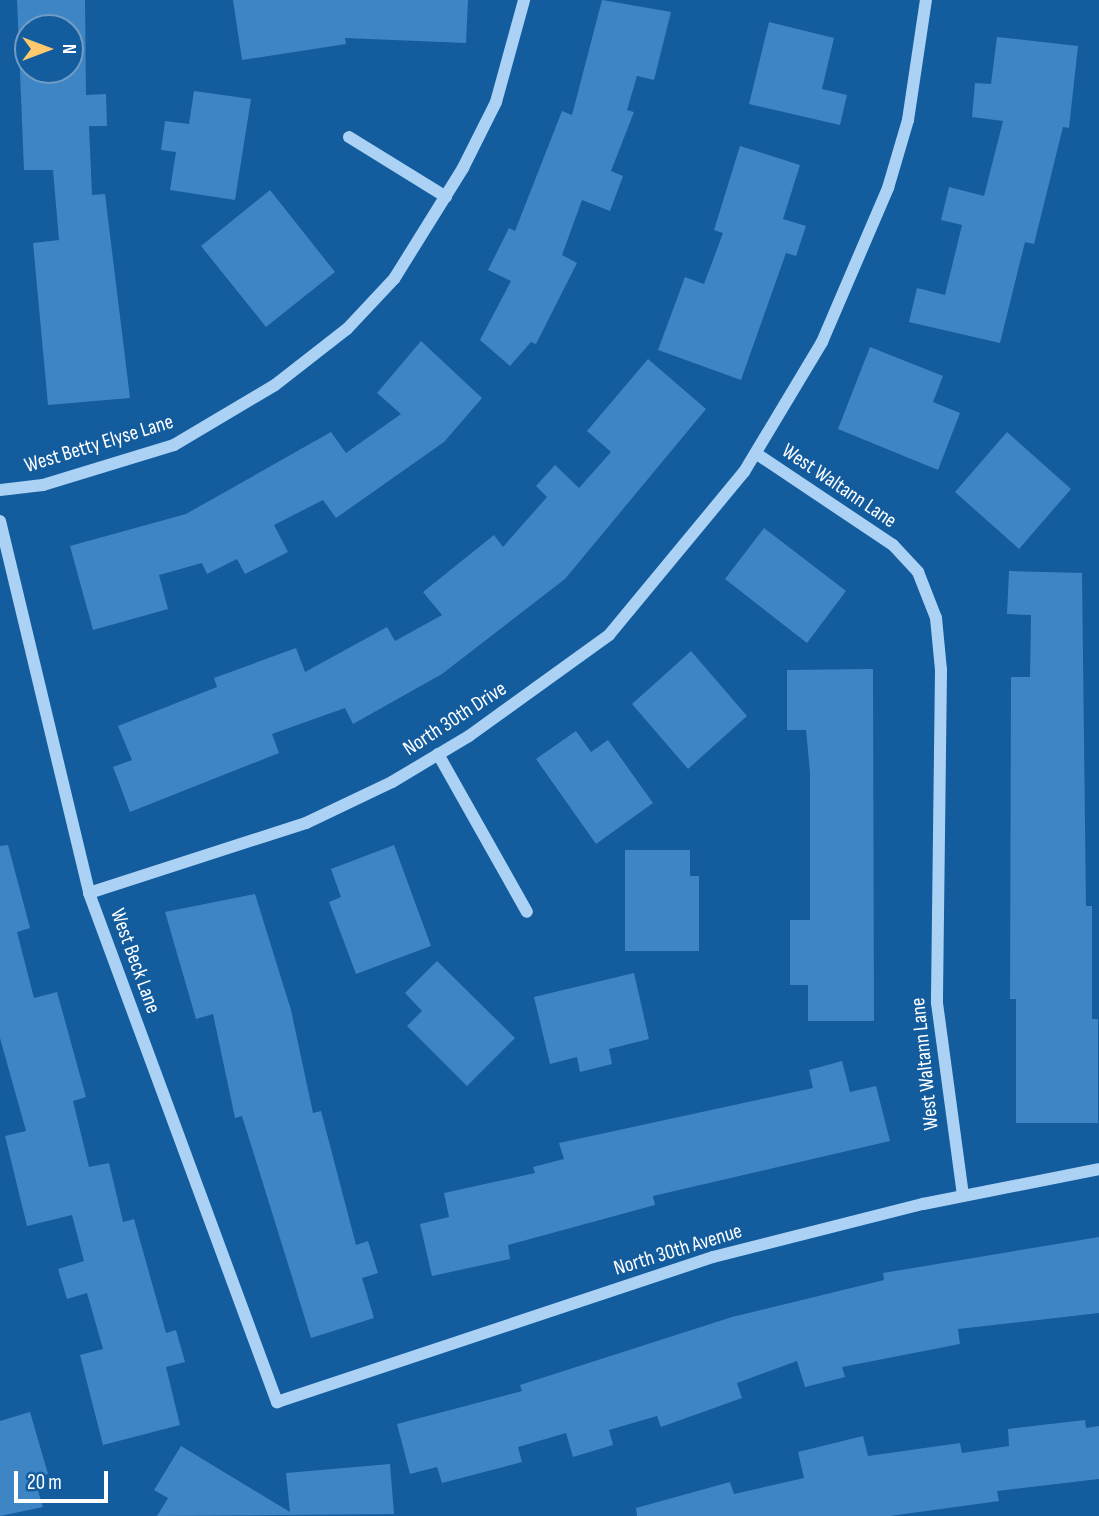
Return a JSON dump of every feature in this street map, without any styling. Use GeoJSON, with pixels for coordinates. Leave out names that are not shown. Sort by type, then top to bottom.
{"type":"FeatureCollection","features":[{"type":"Feature","properties":{"kind":"street","name":"West Betty Elyse Lane"},"geometry":{"type":"LineString","coordinates":[[0,490],[43,485],[174,445],[275,386],[347,330],[394,279],[446,197],[496,102],[524,0]]}},
{"type":"Feature","properties":{"kind":"street","name":"West Waltann Lane"},"geometry":{"type":"LineString","coordinates":[[926,0],[908,120],[888,188],[822,342],[757,454],[893,545],[918,572],[936,618],[941,670],[937,1003],[963,1195]]}},
{"type":"Feature","properties":{"kind":"street"},"geometry":{"type":"LineString","coordinates":[[349,137],[446,197]]}},
{"type":"Feature","properties":{"kind":"street","name":"North 30th Drive"},"geometry":{"type":"LineString","coordinates":[[89,893],[306,823],[438,754],[609,635],[757,454]]}},
{"type":"Feature","properties":{"kind":"street","name":"West Beck Lane"},"geometry":{"type":"LineString","coordinates":[[0,521],[89,893],[277,1402]]}},
{"type":"Feature","properties":{"kind":"street"},"geometry":{"type":"LineString","coordinates":[[438,754],[527,912]]}},
{"type":"Feature","properties":{"kind":"street","name":"North 30th Avenue"},"geometry":{"type":"LineString","coordinates":[[277,1402],[713,1257],[963,1195],[1099,1169]]}},
{"type":"Feature","properties":{"kind":"building"},"geometry":{"type":"Polygon","coordinates":[[[17,0],[85,0],[86,95],[106,94],[107,126],[89,126],[92,195],[105,194],[130,398],[48,405],[33,243],[59,240],[53,170],[24,170],[20,84],[84,84],[84,14],[18,14],[17,0]]]}},
{"type":"Feature","properties":{"kind":"building"},"geometry":{"type":"Polygon","coordinates":[[[233,0],[468,0],[466,43],[345,38],[346,44],[242,60],[233,0]]]}},
{"type":"Feature","properties":{"kind":"building"},"geometry":{"type":"Polygon","coordinates":[[[602,0],[671,12],[654,80],[637,76],[627,110],[634,112],[611,171],[623,176],[610,211],[582,200],[562,255],[577,263],[536,344],[531,342],[510,366],[480,340],[511,281],[488,270],[509,228],[515,231],[562,111],[572,115],[602,0]]]}},
{"type":"Feature","properties":{"kind":"building"},"geometry":{"type":"Polygon","coordinates":[[[769,22],[834,38],[822,89],[847,95],[840,125],[749,104],[769,22]]]}},
{"type":"Feature","properties":{"kind":"building"},"geometry":{"type":"Polygon","coordinates":[[[997,37],[1078,46],[1069,128],[1063,127],[1034,244],[1025,242],[1000,343],[909,322],[917,288],[945,295],[962,225],[941,220],[949,187],[984,196],[1003,121],[972,117],[975,83],[991,84],[997,37]]]}},
{"type":"Feature","properties":{"kind":"building"},"geometry":{"type":"Polygon","coordinates":[[[194,91],[251,99],[235,200],[170,190],[176,152],[161,150],[165,121],[189,124],[194,91]]]}},
{"type":"Feature","properties":{"kind":"building"},"geometry":{"type":"Polygon","coordinates":[[[740,146],[800,165],[783,219],[806,226],[796,256],[786,253],[741,380],[658,350],[685,277],[704,284],[723,233],[714,230],[740,146]]]}},
{"type":"Feature","properties":{"kind":"building"},"geometry":{"type":"Polygon","coordinates":[[[270,190],[335,272],[266,327],[201,246],[270,190]]]}},
{"type":"Feature","properties":{"kind":"building"},"geometry":{"type":"Polygon","coordinates":[[[421,341],[482,398],[444,442],[336,518],[323,500],[274,525],[288,552],[245,574],[237,559],[207,574],[202,563],[159,575],[168,609],[93,630],[70,546],[186,514],[331,432],[346,453],[401,414],[377,393],[421,341]]]}},
{"type":"Feature","properties":{"kind":"building"},"geometry":{"type":"Polygon","coordinates":[[[870,347],[943,376],[933,402],[960,413],[938,470],[838,429],[870,347]]]}},
{"type":"Feature","properties":{"kind":"building"},"geometry":{"type":"Polygon","coordinates":[[[648,359],[706,409],[565,579],[442,674],[353,724],[345,708],[272,734],[279,753],[130,812],[113,767],[132,760],[118,726],[217,687],[214,678],[296,648],[305,672],[387,627],[395,641],[442,615],[423,592],[494,535],[503,547],[547,497],[536,486],[555,465],[579,488],[611,452],[587,431],[648,359]]]}},
{"type":"Feature","properties":{"kind":"building"},"geometry":{"type":"Polygon","coordinates":[[[1007,432],[1071,489],[1019,549],[955,492],[1007,432]]]}},
{"type":"Feature","properties":{"kind":"building"},"geometry":{"type":"Polygon","coordinates":[[[764,528],[846,591],[807,643],[725,579],[764,528]]]}},
{"type":"Feature","properties":{"kind":"building"},"geometry":{"type":"Polygon","coordinates":[[[1009,571],[1082,573],[1086,906],[1092,906],[1092,1019],[1098,1019],[1098,1123],[1016,1123],[1016,999],[1010,999],[1011,677],[1030,677],[1031,615],[1007,614],[1009,571]]]}},
{"type":"Feature","properties":{"kind":"building"},"geometry":{"type":"Polygon","coordinates":[[[691,651],[747,716],[688,769],[632,704],[691,651]]]}},
{"type":"Feature","properties":{"kind":"building"},"geometry":{"type":"Polygon","coordinates":[[[873,669],[874,1021],[808,1021],[808,985],[790,985],[790,920],[810,920],[810,772],[806,730],[787,730],[787,670],[873,669]]]}},
{"type":"Feature","properties":{"kind":"building"},"geometry":{"type":"Polygon","coordinates":[[[576,731],[591,752],[608,740],[653,803],[596,844],[536,759],[576,731]]]}},
{"type":"Feature","properties":{"kind":"building"},"geometry":{"type":"Polygon","coordinates":[[[8,845],[30,928],[17,932],[34,998],[57,992],[86,1097],[73,1101],[89,1167],[109,1163],[123,1222],[134,1219],[166,1333],[176,1330],[185,1362],[166,1367],[180,1425],[103,1445],[80,1355],[103,1349],[87,1293],[67,1299],[58,1269],[84,1261],[72,1215],[27,1226],[5,1136],[26,1131],[0,1038],[0,846],[8,845]]]}},
{"type":"Feature","properties":{"kind":"building"},"geometry":{"type":"Polygon","coordinates":[[[394,845],[431,946],[356,974],[329,902],[341,897],[331,869],[394,845]]]}},
{"type":"Feature","properties":{"kind":"building"},"geometry":{"type":"Polygon","coordinates":[[[625,850],[690,850],[690,876],[699,876],[699,951],[625,951],[625,850]]]}},
{"type":"Feature","properties":{"kind":"building"},"geometry":{"type":"Polygon","coordinates":[[[255,894],[291,1010],[313,1113],[321,1111],[356,1245],[368,1241],[378,1273],[362,1278],[374,1318],[311,1338],[242,1116],[235,1118],[213,1014],[196,1019],[165,912],[255,894]]]}},
{"type":"Feature","properties":{"kind":"building"},"geometry":{"type":"Polygon","coordinates":[[[437,961],[515,1038],[467,1086],[407,1026],[422,1011],[405,993],[437,961]]]}},
{"type":"Feature","properties":{"kind":"building"},"geometry":{"type":"Polygon","coordinates":[[[634,973],[649,1039],[609,1049],[612,1064],[580,1072],[577,1057],[550,1064],[534,997],[634,973]]]}},
{"type":"Feature","properties":{"kind":"building"},"geometry":{"type":"Polygon","coordinates":[[[842,1061],[850,1092],[876,1086],[890,1141],[653,1196],[655,1205],[508,1245],[510,1259],[432,1276],[420,1224],[449,1217],[444,1193],[535,1173],[533,1167],[564,1159],[559,1143],[813,1088],[809,1070],[842,1061]]]}},
{"type":"Feature","properties":{"kind":"building"},"geometry":{"type":"Polygon","coordinates":[[[1099,1237],[1099,1313],[958,1329],[960,1344],[842,1367],[845,1377],[805,1387],[797,1361],[737,1383],[742,1398],[661,1427],[657,1416],[609,1430],[613,1445],[573,1457],[566,1433],[518,1447],[522,1462],[442,1483],[437,1467],[410,1474],[397,1424],[522,1391],[520,1385],[732,1317],[884,1280],[883,1273],[1099,1237]]]}},
{"type":"Feature","properties":{"kind":"building"},"geometry":{"type":"Polygon","coordinates":[[[30,1412],[48,1474],[34,1478],[43,1507],[0,1516],[0,1421],[30,1412]]]}},
{"type":"Feature","properties":{"kind":"building"},"geometry":{"type":"Polygon","coordinates":[[[1085,1420],[1086,1428],[1099,1426],[1099,1479],[997,1491],[999,1501],[890,1516],[637,1516],[636,1508],[730,1482],[734,1494],[804,1478],[798,1452],[863,1436],[868,1456],[960,1443],[962,1453],[1009,1446],[1008,1429],[1085,1420]]]}},
{"type":"Feature","properties":{"kind":"building"},"geometry":{"type":"Polygon","coordinates":[[[181,1446],[290,1512],[286,1473],[390,1464],[394,1514],[157,1516],[168,1498],[154,1490],[181,1446]]]}}]}
